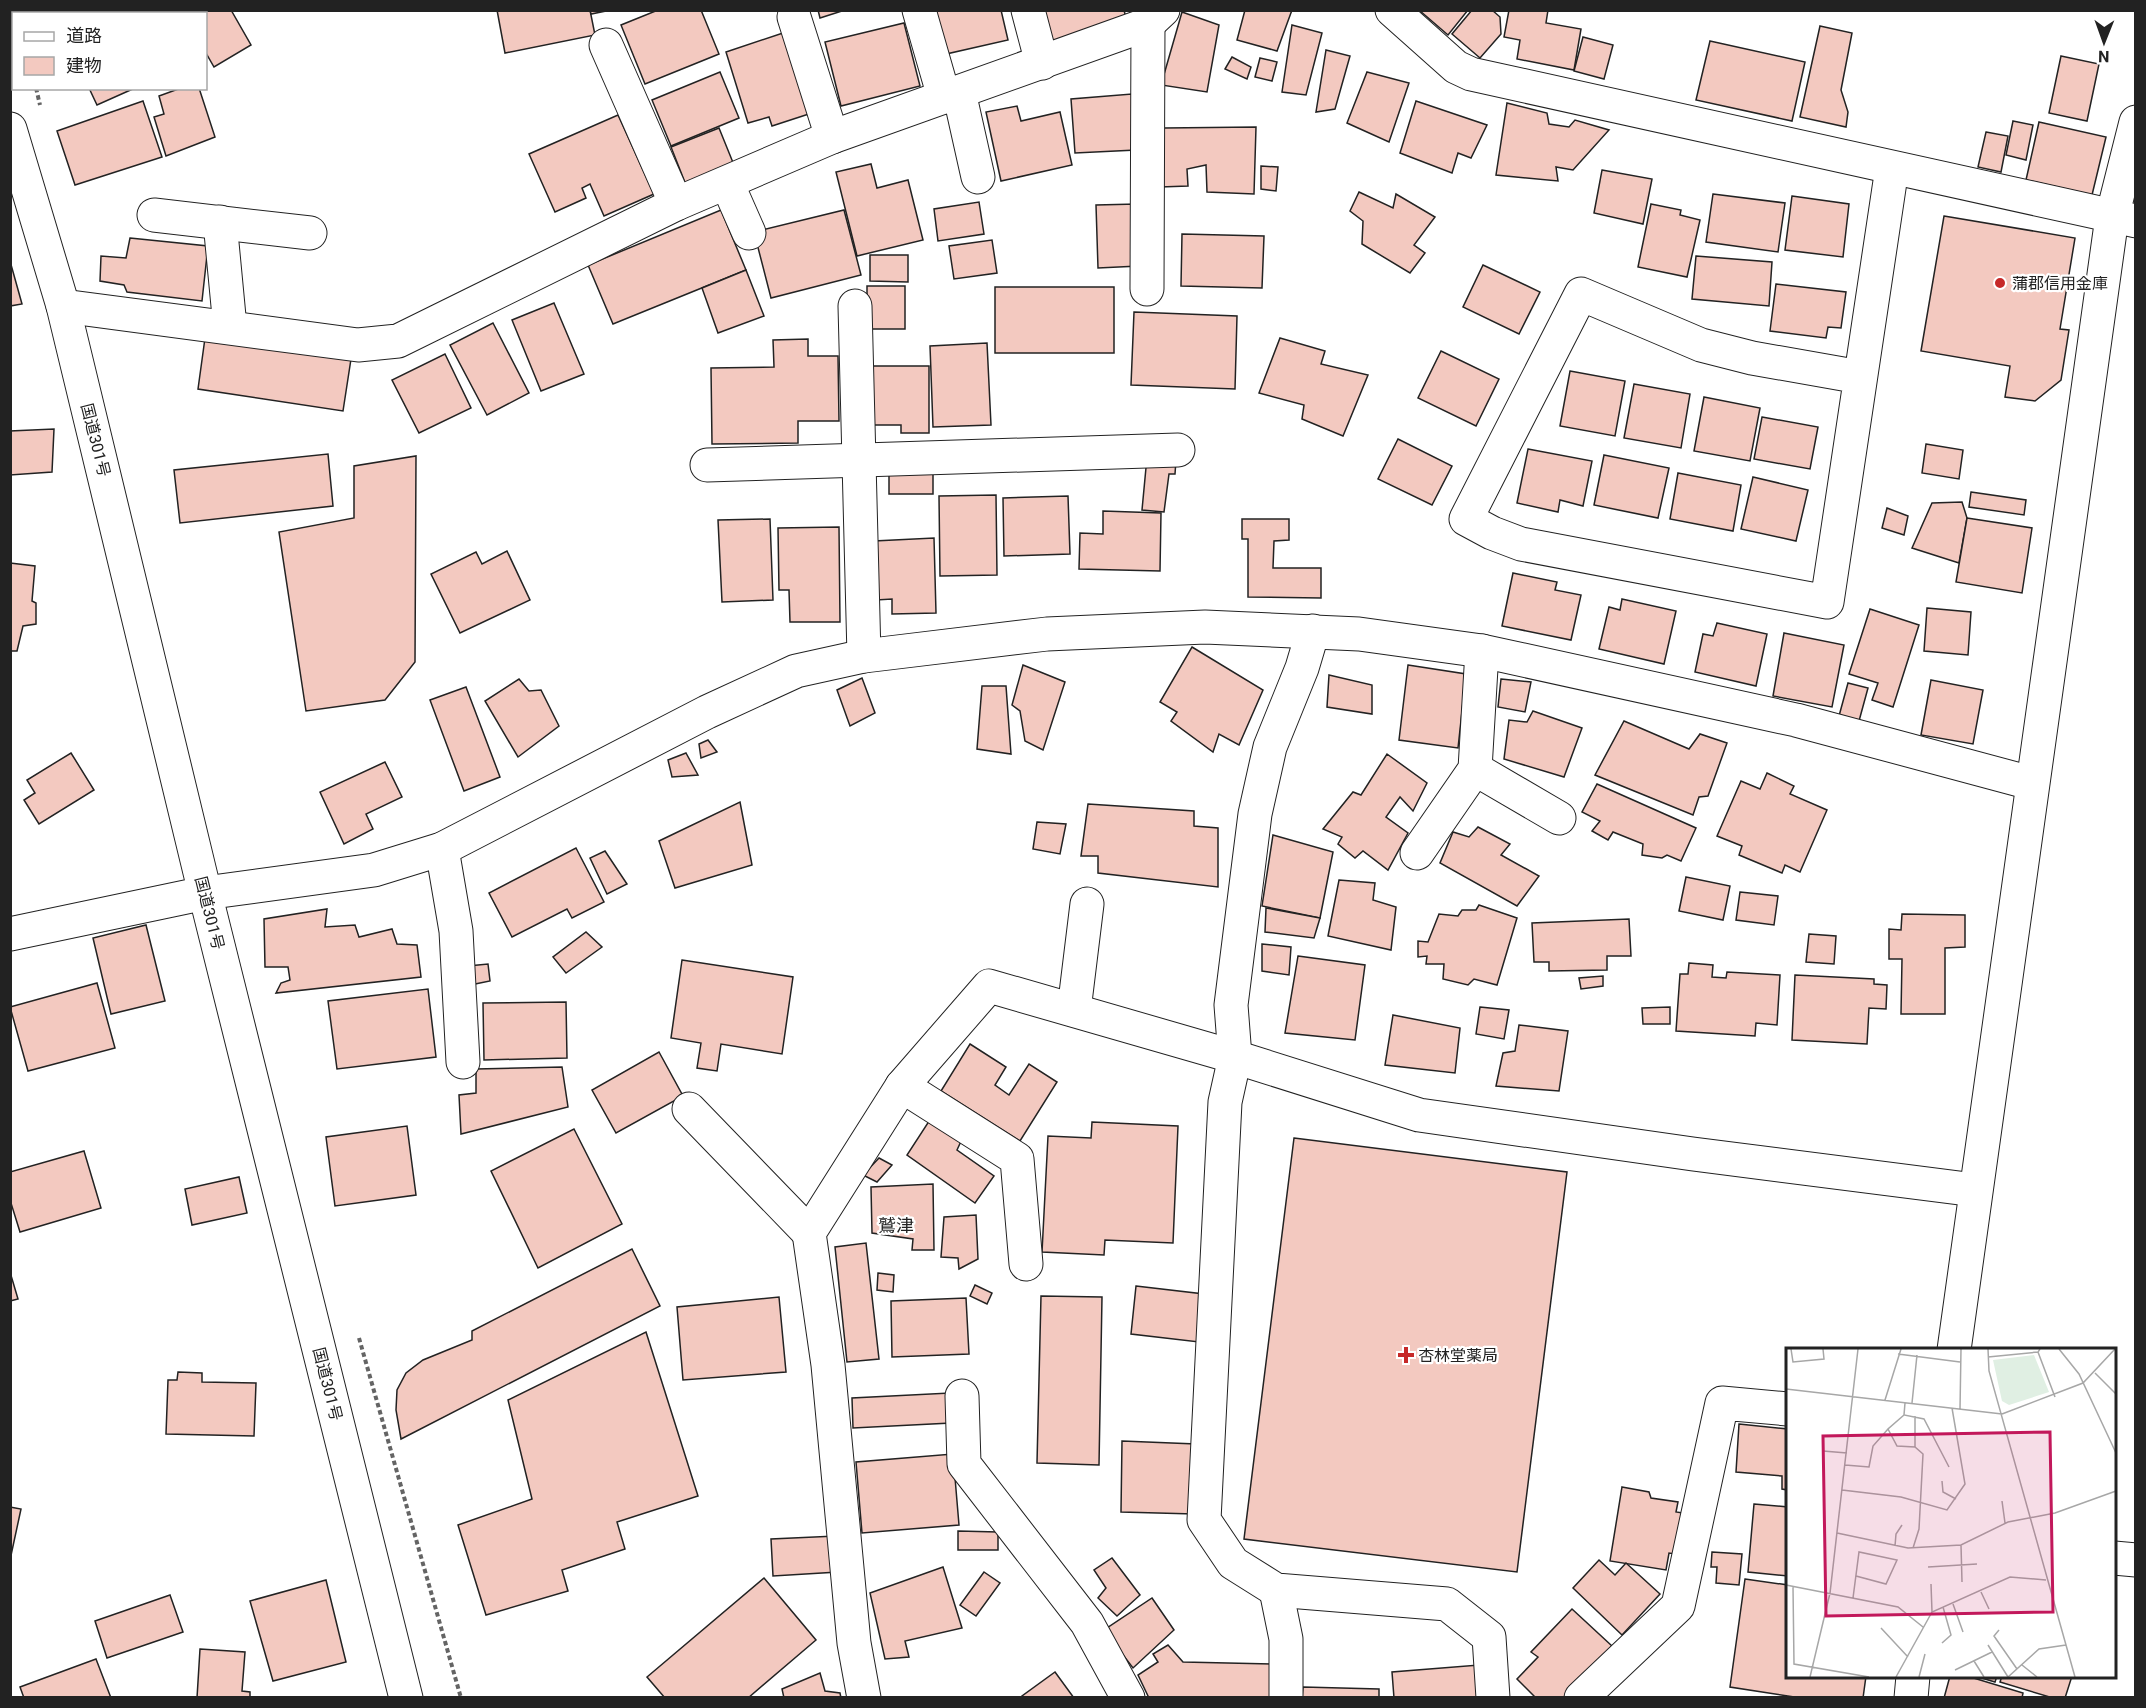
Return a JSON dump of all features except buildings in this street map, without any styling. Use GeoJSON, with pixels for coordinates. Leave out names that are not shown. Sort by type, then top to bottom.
{"type":"FeatureCollection","features":[{"type":"Feature","properties":{"kind":"main road"},"geometry":{"type":"LineString","coordinates":[[919,10],[952,94],[978,177]]}},
{"type":"Feature","properties":{"kind":"main road"},"geometry":{"type":"LineString","coordinates":[[1028,10],[1042,63]]}},
{"type":"Feature","properties":{"kind":"main road"},"geometry":{"type":"LineString","coordinates":[[1392,10],[1456,67],[1471,74],[2124,219]]}},
{"type":"Feature","properties":{"kind":"main road"},"geometry":{"type":"LineString","coordinates":[[794,17],[832,137]]}},
{"type":"Feature","properties":{"kind":"main road"},"geometry":{"type":"LineString","coordinates":[[63,306],[358,345],[398,341],[676,204],[832,137],[1042,63],[1156,17],[1147,289]]}},
{"type":"Feature","properties":{"kind":"main road"},"geometry":{"type":"LineString","coordinates":[[606,45],[676,204]]}},
{"type":"Feature","properties":{"kind":"main road"},"geometry":{"type":"LineString","coordinates":[[1954,1348],[2031,783],[2124,219],[2136,122]]}},
{"type":"Feature","properties":{"kind":"main road","name":"国道301号"},"geometry":{"type":"LineString","coordinates":[[10,129],[63,306],[406,1698]]}},
{"type":"Feature","properties":{"kind":"main road"},"geometry":{"type":"LineString","coordinates":[[1860,377],[1752,358],[1701,345],[1581,294],[1466,519],[1492,533],[1521,543],[1827,602],[1892,168]]}},
{"type":"Feature","properties":{"kind":"main road"},"geometry":{"type":"LineString","coordinates":[[727,183],[749,233]]}},
{"type":"Feature","properties":{"kind":"main road"},"geometry":{"type":"LineString","coordinates":[[154,215],[310,233]]}},
{"type":"Feature","properties":{"kind":"main road"},"geometry":{"type":"LineString","coordinates":[[220,222],[230,327]]}},
{"type":"Feature","properties":{"kind":"main road"},"geometry":{"type":"LineString","coordinates":[[855,306],[864,656]]}},
{"type":"Feature","properties":{"kind":"main road"},"geometry":{"type":"LineString","coordinates":[[707,465],[859,462],[1178,450]]}},
{"type":"Feature","properties":{"kind":"main road"},"geometry":{"type":"LineString","coordinates":[[10,934],[206,893],[374,870],[442,849],[707,712],[796,671],[864,656],[1047,634],[1205,627],[1359,634],[1482,651],[1796,720],[2031,783]]}},
{"type":"Feature","properties":{"kind":"main road"},"geometry":{"type":"LineString","coordinates":[[1313,632],[1302,668],[1270,747],[1255,814],[1232,1005],[1235,1057],[1225,1102],[1204,1520],[1233,1563],[1276,1590],[1447,1604],[1489,1636],[1493,1698]]}},
{"type":"Feature","properties":{"kind":"main road"},"geometry":{"type":"LineString","coordinates":[[1417,853],[1475,769],[1482,651]]}},
{"type":"Feature","properties":{"kind":"main road"},"geometry":{"type":"LineString","coordinates":[[1475,769],[1559,818]]}},
{"type":"Feature","properties":{"kind":"main road"},"geometry":{"type":"LineString","coordinates":[[442,849],[456,931],[463,1062]]}},
{"type":"Feature","properties":{"kind":"main road"},"geometry":{"type":"LineString","coordinates":[[1074,1010],[1087,904]]}},
{"type":"Feature","properties":{"kind":"main road"},"geometry":{"type":"LineString","coordinates":[[809,1233],[902,1086],[989,986],[1235,1057],[1419,1115],[1693,1154],[1975,1190]]}},
{"type":"Feature","properties":{"kind":"main road"},"geometry":{"type":"LineString","coordinates":[[902,1086],[1017,1158],[1026,1264]]}},
{"type":"Feature","properties":{"kind":"main road"},"geometry":{"type":"LineString","coordinates":[[689,1109],[809,1233],[828,1365],[854,1643],[864,1698]]}},
{"type":"Feature","properties":{"kind":"main road"},"geometry":{"type":"LineString","coordinates":[[962,1396],[964,1464],[1087,1623],[1128,1698]]}},
{"type":"Feature","properties":{"kind":"main road"},"geometry":{"type":"LineString","coordinates":[[1581,1698],[1678,1606],[1722,1403],[1786,1409]]}},
{"type":"Feature","properties":{"kind":"main road"},"geometry":{"type":"LineString","coordinates":[[2116,1558],[2136,1560]]}},
{"type":"Feature","properties":{"kind":"main road"},"geometry":{"type":"LineString","coordinates":[[1276,1590],[1286,1639],[1286,1698]]}},
{"type":"Feature","properties":{"kind":"main road"},"geometry":{"type":"LineString","coordinates":[[1911,1698],[1913,1678]]}},
{"type":"Feature","properties":{"kind":"place","name":"蒲郡信用金庫"},"geometry":{"type":"Point","coordinates":[2000,283]}},
{"type":"Feature","properties":{"kind":"place","name":"杏林堂薬局"},"geometry":{"type":"Point","coordinates":[1406,1355]}},
{"type":"Feature","properties":{"kind":"district","name":"鷲津"},"geometry":{"type":"Point","coordinates":[896,1226]}}]}
